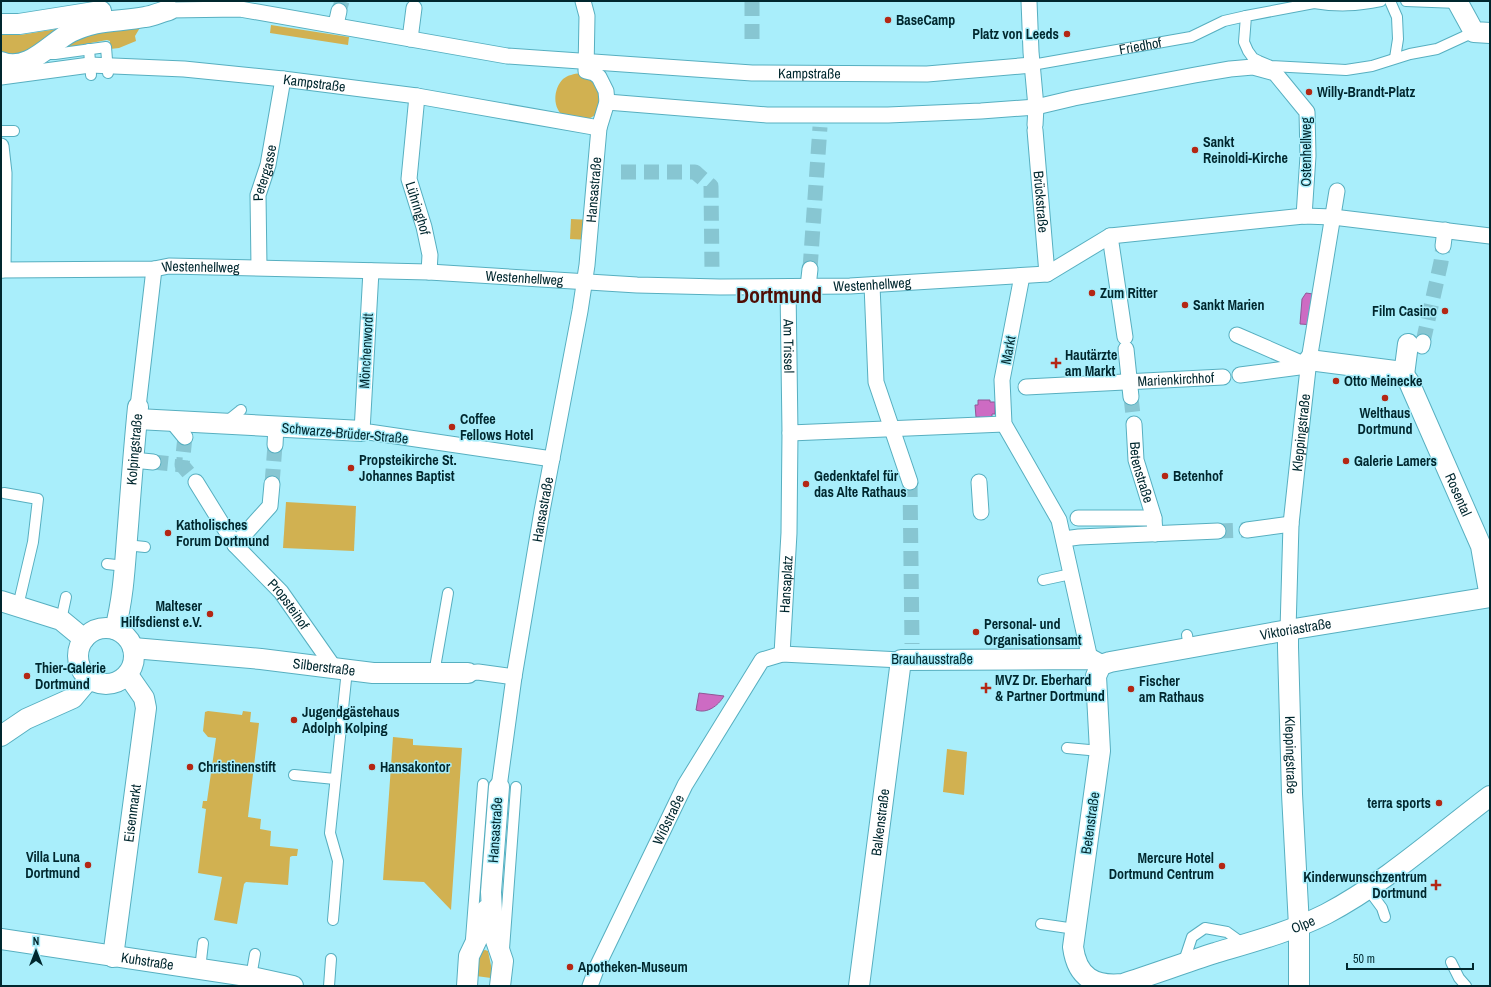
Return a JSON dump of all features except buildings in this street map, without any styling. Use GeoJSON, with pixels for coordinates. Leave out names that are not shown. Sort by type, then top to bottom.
{"type":"FeatureCollection","features":[{"type":"Feature","properties":{"kind":"street"},"geometry":{"type":"LineString","coordinates":[[583,1],[587,16],[586,71],[594,73],[599,77],[604,86],[607,102],[599,128]]}},
{"type":"Feature","properties":{"kind":"street","name":"Brückstraße"},"geometry":{"type":"LineString","coordinates":[[1029,1],[1036,107],[1035,127],[1047,274]]}},
{"type":"Feature","properties":{"kind":"street"},"geometry":{"type":"LineString","coordinates":[[1458,2],[1482,33]]}},
{"type":"Feature","properties":{"kind":"street","name":"Kampstraße"},"geometry":{"type":"LineString","coordinates":[[1,24],[26,23],[107,11],[169,5],[240,9],[507,56],[752,73],[927,74],[1032,64]]}},
{"type":"Feature","properties":{"kind":"street","name":"Kampstraße"},"geometry":{"type":"LineString","coordinates":[[1,62],[16,64],[31,59],[42,54],[70,33],[87,25],[104,21],[146,17],[169,5]]}},
{"type":"Feature","properties":{"kind":"street"},"geometry":{"type":"LineString","coordinates":[[410,39],[414,8]]}},
{"type":"Feature","properties":{"kind":"street","name":"Ostenhellweg"},"geometry":{"type":"LineString","coordinates":[[1036,107],[1074,98],[1230,69],[1264,67],[1275,74],[1307,112],[1308,156],[1304,216]]}},
{"type":"Feature","properties":{"kind":"street","name":"Kampstraße"},"geometry":{"type":"LineString","coordinates":[[1,77],[108,69],[177,69],[283,78],[417,96],[599,128]]}},
{"type":"Feature","properties":{"kind":"street","name":"Petergasse"},"geometry":{"type":"LineString","coordinates":[[259,268],[258,195],[268,165],[283,78]]}},
{"type":"Feature","properties":{"kind":"street","name":"Lühringhof"},"geometry":{"type":"LineString","coordinates":[[417,96],[409,180],[424,227],[430,255],[429,272]]}},
{"type":"Feature","properties":{"kind":"street"},"geometry":{"type":"LineString","coordinates":[[607,102],[767,115],[821,121],[888,115],[1036,107]]}},
{"type":"Feature","properties":{"kind":"street","name":"Hansastraße"},"geometry":{"type":"LineString","coordinates":[[500,986],[503,961],[493,932],[491,892],[499,786],[514,677],[542,511],[585,281],[599,128]]}},
{"type":"Feature","properties":{"kind":"street"},"geometry":{"type":"LineString","coordinates":[[1,146],[4,173],[2,270]]}},
{"type":"Feature","properties":{"kind":"street"},"geometry":{"type":"LineString","coordinates":[[1333,217],[1337,191]]}},
{"type":"Feature","properties":{"kind":"street"},"geometry":{"type":"LineString","coordinates":[[1047,274],[1110,236],[1304,216],[1333,217],[1490,236]]}},
{"type":"Feature","properties":{"kind":"street","name":"Kleppingstraße"},"geometry":{"type":"LineString","coordinates":[[1299,986],[1299,926],[1292,794],[1288,647],[1291,524],[1308,363],[1333,217]]}},
{"type":"Feature","properties":{"kind":"street"},"geometry":{"type":"LineString","coordinates":[[1443,246],[1445,230]]}},
{"type":"Feature","properties":{"kind":"street","name":"Marienkirchhof"},"geometry":{"type":"LineString","coordinates":[[1110,236],[1126,343],[1131,397]]}},
{"type":"Feature","properties":{"kind":"street","name":"Westenhellweg"},"geometry":{"type":"LineString","coordinates":[[2,270],[154,269],[169,266],[429,272],[637,285],[788,287],[872,285],[1047,274]]}},
{"type":"Feature","properties":{"kind":"street","name":"Kolpingstraße"},"geometry":{"type":"LineString","coordinates":[[115,629],[120,608],[116,565],[136,546],[133,460],[154,269]]}},
{"type":"Feature","properties":{"kind":"street"},"geometry":{"type":"LineString","coordinates":[[808,287],[810,269]]}},
{"type":"Feature","properties":{"kind":"street","name":"Mönchenwordt"},"geometry":{"type":"LineString","coordinates":[[362,431],[371,271]]}},
{"type":"Feature","properties":{"kind":"street","name":"Markt"},"geometry":{"type":"LineString","coordinates":[[1022,276],[1002,380],[1004,424],[1032,474]]}},
{"type":"Feature","properties":{"kind":"street"},"geometry":{"type":"LineString","coordinates":[[872,285],[876,382],[910,482]]}},
{"type":"Feature","properties":{"kind":"street","name":"Am Trissel"},"geometry":{"type":"LineString","coordinates":[[788,287],[790,434]]}},
{"type":"Feature","properties":{"kind":"street"},"geometry":{"type":"LineString","coordinates":[[1237,335],[1308,363]]}},
{"type":"Feature","properties":{"kind":"street"},"geometry":{"type":"LineString","coordinates":[[1240,375],[1308,363],[1395,371],[1404,375],[1418,344]]}},
{"type":"Feature","properties":{"kind":"street","name":"Rosental"},"geometry":{"type":"LineString","coordinates":[[1404,375],[1409,382],[1481,546],[1490,597]]}},
{"type":"Feature","properties":{"kind":"street","name":"Marienkirchhof"},"geometry":{"type":"LineString","coordinates":[[1129,382],[1223,377]]}},
{"type":"Feature","properties":{"kind":"street"},"geometry":{"type":"LineString","coordinates":[[1026,387],[1129,382]]}},
{"type":"Feature","properties":{"kind":"street","name":"Schwarze-Brüder-Straße"},"geometry":{"type":"LineString","coordinates":[[138,413],[171,420],[225,423],[275,436],[362,431],[552,459]]}},
{"type":"Feature","properties":{"kind":"street"},"geometry":{"type":"LineString","coordinates":[[171,420],[185,437]]}},
{"type":"Feature","properties":{"kind":"street"},"geometry":{"type":"LineString","coordinates":[[790,434],[1004,424]]}},
{"type":"Feature","properties":{"kind":"street","name":"Betenstraße"},"geometry":{"type":"LineString","coordinates":[[1134,424],[1136,460],[1154,518],[1156,534]]}},
{"type":"Feature","properties":{"kind":"street","name":"Hansaplatz"},"geometry":{"type":"LineString","coordinates":[[782,654],[789,514],[790,434]]}},
{"type":"Feature","properties":{"kind":"street"},"geometry":{"type":"LineString","coordinates":[[133,460],[153,462]]}},
{"type":"Feature","properties":{"kind":"street","name":"Betenstraße"},"geometry":{"type":"LineString","coordinates":[[1032,474],[1059,520],[1071,574],[1096,662],[1100,751],[1073,947],[1074,957],[1079,967],[1088,978]]}},
{"type":"Feature","properties":{"kind":"street","name":"Propsteihof"},"geometry":{"type":"LineString","coordinates":[[196,482],[235,545],[281,592],[341,669]]}},
{"type":"Feature","properties":{"kind":"street"},"geometry":{"type":"LineString","coordinates":[[980,482],[981,512]]}},
{"type":"Feature","properties":{"kind":"street"},"geometry":{"type":"LineString","coordinates":[[235,545],[270,506],[272,484]]}},
{"type":"Feature","properties":{"kind":"street","name":"Betenstraße"},"geometry":{"type":"LineString","coordinates":[[1059,520],[1077,518],[1120,528],[1154,518]]}},
{"type":"Feature","properties":{"kind":"street"},"geometry":{"type":"LineString","coordinates":[[1247,530],[1291,524]]}},
{"type":"Feature","properties":{"kind":"street"},"geometry":{"type":"LineString","coordinates":[[1064,539],[1120,528],[1156,534],[1218,531]]}},
{"type":"Feature","properties":{"kind":"street","name":"Viktoriastraße"},"geometry":{"type":"LineString","coordinates":[[1096,662],[1110,662],[1188,641],[1288,630],[1490,597]]}},
{"type":"Feature","properties":{"kind":"street"},"geometry":{"type":"LineString","coordinates":[[9,603],[61,620],[84,639]]}},
{"type":"Feature","properties":{"kind":"street"},"geometry":{"type":"LineString","coordinates":[[101,629],[115,629],[129,640],[133,648],[134,658],[132,667],[128,675],[117,682],[105,685],[96,683],[89,679],[79,664],[78,655],[80,646],[89,634],[101,629]]}},
{"type":"Feature","properties":{"kind":"street","name":"Silberstraße"},"geometry":{"type":"LineString","coordinates":[[133,648],[261,659],[373,673],[478,672],[514,677]]}},
{"type":"Feature","properties":{"kind":"street","name":"Brauhausstraße"},"geometry":{"type":"LineString","coordinates":[[762,660],[782,654],[902,660],[1096,662]]}},
{"type":"Feature","properties":{"kind":"street","name":"Wißstraße"},"geometry":{"type":"LineString","coordinates":[[590,986],[597,967],[685,785],[762,660]]}},
{"type":"Feature","properties":{"kind":"street","name":"Balkenstraße"},"geometry":{"type":"LineString","coordinates":[[859,986],[902,660]]}},
{"type":"Feature","properties":{"kind":"street","name":"Eisenmarkt"},"geometry":{"type":"LineString","coordinates":[[113,957],[146,708],[144,698],[128,675]]}},
{"type":"Feature","properties":{"kind":"street"},"geometry":{"type":"LineString","coordinates":[[1,736],[26,719],[73,698],[89,679]]}},
{"type":"Feature","properties":{"kind":"street","name":"Olpe"},"geometry":{"type":"LineString","coordinates":[[1088,978],[1105,985],[1123,984],[1266,939],[1299,926],[1325,914],[1368,889],[1490,796]]}},
{"type":"Feature","properties":{"kind":"street","name":"Hansastraße"},"geometry":{"type":"LineString","coordinates":[[467,986],[469,956],[481,931],[491,892]]}},
{"type":"Feature","properties":{"kind":"street","name":"Kuhstraße"},"geometry":{"type":"LineString","coordinates":[[1,939],[251,977],[281,985]]}},
{"type":"Feature","properties":{"kind":"lane","name":"Friedhof"},"geometry":{"type":"LineString","coordinates":[[1032,64],[1191,37],[1224,21],[1316,2],[1334,6],[1369,4],[1381,1]]}},
{"type":"Feature","properties":{"kind":"lane"},"geometry":{"type":"LineString","coordinates":[[1390,1],[1397,17],[1398,39],[1395,58]]}},
{"type":"Feature","properties":{"kind":"lane"},"geometry":{"type":"LineString","coordinates":[[1406,1],[1458,2]]}},
{"type":"Feature","properties":{"kind":"lane"},"geometry":{"type":"LineString","coordinates":[[1246,16],[1244,42],[1253,58],[1264,67],[1271,66],[1346,70],[1372,66],[1395,58],[1437,48],[1482,33]]}},
{"type":"Feature","properties":{"kind":"lane","name":"Kampstraße"},"geometry":{"type":"LineString","coordinates":[[42,54],[55,54],[106,47],[108,69]]}},
{"type":"Feature","properties":{"kind":"lane"},"geometry":{"type":"LineString","coordinates":[[89,49],[91,70]]}},
{"type":"Feature","properties":{"kind":"lane"},"geometry":{"type":"LineString","coordinates":[[1,132],[14,131]]}},
{"type":"Feature","properties":{"kind":"lane"},"geometry":{"type":"LineString","coordinates":[[225,423],[241,410]]}},
{"type":"Feature","properties":{"kind":"lane"},"geometry":{"type":"LineString","coordinates":[[4,493],[38,498],[33,542],[9,603]]}},
{"type":"Feature","properties":{"kind":"lane"},"geometry":{"type":"LineString","coordinates":[[1043,580],[1071,574]]}},
{"type":"Feature","properties":{"kind":"lane"},"geometry":{"type":"LineString","coordinates":[[436,672],[436,662],[448,593]]}},
{"type":"Feature","properties":{"kind":"lane"},"geometry":{"type":"LineString","coordinates":[[61,620],[66,597]]}},
{"type":"Feature","properties":{"kind":"lane"},"geometry":{"type":"LineString","coordinates":[[334,920],[338,861],[330,833],[335,779],[341,669]]}},
{"type":"Feature","properties":{"kind":"lane"},"geometry":{"type":"LineString","coordinates":[[1068,748],[1100,751]]}},
{"type":"Feature","properties":{"kind":"lane"},"geometry":{"type":"LineString","coordinates":[[294,775],[335,779]]}},
{"type":"Feature","properties":{"kind":"lane"},"geometry":{"type":"LineString","coordinates":[[469,956],[499,786]]}},
{"type":"Feature","properties":{"kind":"lane"},"geometry":{"type":"LineString","coordinates":[[499,786],[503,961]]}},
{"type":"Feature","properties":{"kind":"lane"},"geometry":{"type":"LineString","coordinates":[[1368,889],[1382,908],[1385,916]]}},
{"type":"Feature","properties":{"kind":"lane"},"geometry":{"type":"LineString","coordinates":[[1041,924],[1075,929]]}},
{"type":"Feature","properties":{"kind":"lane"},"geometry":{"type":"LineString","coordinates":[[1183,964],[1192,937],[1205,928],[1227,932],[1245,945]]}},
{"type":"Feature","properties":{"kind":"lane"},"geometry":{"type":"LineString","coordinates":[[200,969],[203,943]]}},
{"type":"Feature","properties":{"kind":"lane"},"geometry":{"type":"LineString","coordinates":[[251,977],[255,954]]}},
{"type":"Feature","properties":{"kind":"lane"},"geometry":{"type":"LineString","coordinates":[[329,986],[331,959]]}},
{"type":"Feature","properties":{"kind":"lane"},"geometry":{"type":"LineString","coordinates":[[1451,962],[1459,978],[1466,986]]}},
{"type":"Feature","properties":{"kind":"shaded area"},"geometry":{"type":"Polygon","coordinates":[[[271,25],[349,37],[348,45],[270,33],[271,25]]]}},
{"type":"Feature","properties":{"kind":"shaded area"},"geometry":{"type":"Polygon","coordinates":[[[141,26],[135,36],[136,41],[119,48],[110,49],[110,41],[107,40],[58,49],[76,36],[141,26]]]}},
{"type":"Feature","properties":{"kind":"shaded area"},"geometry":{"type":"Polygon","coordinates":[[[63,28],[23,56],[1,56],[1,33],[5,31],[20,35],[63,28]]]}},
{"type":"Feature","properties":{"kind":"shaded area"},"geometry":{"type":"Polygon","coordinates":[[[580,73],[586,75],[600,87],[599,108],[593,117],[588,119],[570,119],[565,117],[558,109],[555,99],[557,88],[563,79],[580,73]]]}},
{"type":"Feature","properties":{"kind":"shaded area"},"geometry":{"type":"Polygon","coordinates":[[[571,219],[591,220],[590,240],[570,239],[571,219]]]}},
{"type":"Feature","properties":{"kind":"shaded area"},"geometry":{"type":"Polygon","coordinates":[[[1306,293],[1313,294],[1315,325],[1300,324],[1302,299],[1306,293]]]}},
{"type":"Feature","properties":{"kind":"shaded area"},"geometry":{"type":"Polygon","coordinates":[[[978,400],[990,400],[990,402],[995,402],[995,414],[992,414],[992,419],[980,419],[980,417],[976,417],[975,405],[978,405],[978,400]]]}},
{"type":"Feature","properties":{"kind":"shaded area"},"geometry":{"type":"Polygon","coordinates":[[[286,502],[356,506],[354,551],[283,548],[286,502]]]}},
{"type":"Feature","properties":{"kind":"shaded area"},"geometry":{"type":"Polygon","coordinates":[[[699,693],[724,696],[719,703],[712,708],[700,711],[696,710],[699,693]]]}},
{"type":"Feature","properties":{"kind":"shaded area"},"geometry":{"type":"Polygon","coordinates":[[[208,711],[242,715],[243,711],[251,712],[250,722],[259,723],[248,817],[261,819],[260,829],[271,831],[270,846],[298,849],[297,856],[290,857],[288,885],[246,882],[244,884],[237,924],[214,920],[222,877],[198,873],[206,809],[202,808],[203,801],[207,801],[216,738],[208,737],[203,731],[205,712],[208,711]]]}},
{"type":"Feature","properties":{"kind":"shaded area"},"geometry":{"type":"Polygon","coordinates":[[[393,737],[413,739],[413,745],[462,748],[451,910],[424,882],[383,880],[393,737]]]}},
{"type":"Feature","properties":{"kind":"shaded area"},"geometry":{"type":"Polygon","coordinates":[[[947,749],[967,752],[964,795],[943,792],[947,749]]]}},
{"type":"Feature","properties":{"kind":"shaded area"},"geometry":{"type":"Polygon","coordinates":[[[480,951],[488,951],[493,975],[491,978],[476,976],[480,951]]]}},
{"type":"Feature","properties":{"kind":"tunnel"},"geometry":{"type":"LineString","coordinates":[[339,11],[342,1]]}},
{"type":"Feature","properties":{"kind":"tunnel"},"geometry":{"type":"LineString","coordinates":[[752,1],[752,42]]}},
{"type":"Feature","properties":{"kind":"tunnel"},"geometry":{"type":"LineString","coordinates":[[810,269],[820,127]]}},
{"type":"Feature","properties":{"kind":"tunnel"},"geometry":{"type":"LineString","coordinates":[[621,172],[695,172],[711,186],[712,270]]}},
{"type":"Feature","properties":{"kind":"tunnel"},"geometry":{"type":"LineString","coordinates":[[1423,342],[1441,262],[1443,246]]}},
{"type":"Feature","properties":{"kind":"tunnel"},"geometry":{"type":"LineString","coordinates":[[1131,397],[1134,424]]}},
{"type":"Feature","properties":{"kind":"tunnel"},"geometry":{"type":"LineString","coordinates":[[185,437],[182,465],[196,482]]}},
{"type":"Feature","properties":{"kind":"tunnel"},"geometry":{"type":"LineString","coordinates":[[272,484],[275,445]]}},
{"type":"Feature","properties":{"kind":"tunnel"},"geometry":{"type":"LineString","coordinates":[[153,462],[182,465]]}},
{"type":"Feature","properties":{"kind":"tunnel"},"geometry":{"type":"LineString","coordinates":[[910,482],[912,644]]}},
{"type":"Feature","properties":{"kind":"tunnel"},"geometry":{"type":"LineString","coordinates":[[1218,531],[1247,530]]}},
{"type":"Feature","properties":{"kind":"place","name":"BaseCamp"},"geometry":{"type":"Point","coordinates":[888,20]}},
{"type":"Feature","properties":{"kind":"place","name":"Platz von Leeds"},"geometry":{"type":"Point","coordinates":[1067,34]}},
{"type":"Feature","properties":{"kind":"place","name":"Willy-Brandt-Platz"},"geometry":{"type":"Point","coordinates":[1309,92]}},
{"type":"Feature","properties":{"kind":"place","name":"Sankt Reinoldi-Kirche"},"geometry":{"type":"Point","coordinates":[1195,150]}},
{"type":"Feature","properties":{"kind":"place","name":"Zum Ritter"},"geometry":{"type":"Point","coordinates":[1092,293]}},
{"type":"Feature","properties":{"kind":"place","name":"Sankt Marien"},"geometry":{"type":"Point","coordinates":[1185,305]}},
{"type":"Feature","properties":{"kind":"place","name":"Film Casino"},"geometry":{"type":"Point","coordinates":[1445,311]}},
{"type":"Feature","properties":{"kind":"place","name":"Hautärzte am Markt"},"geometry":{"type":"Point","coordinates":[1056,363]}},
{"type":"Feature","properties":{"kind":"place","name":"Otto Meinecke"},"geometry":{"type":"Point","coordinates":[1336,381]}},
{"type":"Feature","properties":{"kind":"place","name":"Welthaus Dortmund"},"geometry":{"type":"Point","coordinates":[1385,398]}},
{"type":"Feature","properties":{"kind":"place","name":"Coffee Fellows Hotel"},"geometry":{"type":"Point","coordinates":[452,427]}},
{"type":"Feature","properties":{"kind":"place","name":"Galerie Lamers"},"geometry":{"type":"Point","coordinates":[1346,461]}},
{"type":"Feature","properties":{"kind":"place","name":"Propsteikirche St. Johannes Baptist"},"geometry":{"type":"Point","coordinates":[351,468]}},
{"type":"Feature","properties":{"kind":"place","name":"Betenhof"},"geometry":{"type":"Point","coordinates":[1165,476]}},
{"type":"Feature","properties":{"kind":"place","name":"Gedenktafel für das Alte Rathaus"},"geometry":{"type":"Point","coordinates":[806,484]}},
{"type":"Feature","properties":{"kind":"place","name":"Katholisches Forum Dortmund"},"geometry":{"type":"Point","coordinates":[168,533]}},
{"type":"Feature","properties":{"kind":"place","name":"Malteser Hilfsdienst e.V."},"geometry":{"type":"Point","coordinates":[210,614]}},
{"type":"Feature","properties":{"kind":"place","name":"Personal- und Organisationsamt"},"geometry":{"type":"Point","coordinates":[976,632]}},
{"type":"Feature","properties":{"kind":"place","name":"Thier-Galerie Dortmund"},"geometry":{"type":"Point","coordinates":[27,676]}},
{"type":"Feature","properties":{"kind":"place","name":"MVZ Dr. Eberhard & Partner Dortmund"},"geometry":{"type":"Point","coordinates":[986,688]}},
{"type":"Feature","properties":{"kind":"place","name":"Fischer am Rathaus"},"geometry":{"type":"Point","coordinates":[1131,689]}},
{"type":"Feature","properties":{"kind":"place","name":"Jugendgästehaus Adolph Kolping"},"geometry":{"type":"Point","coordinates":[294,720]}},
{"type":"Feature","properties":{"kind":"place","name":"Christinenstift"},"geometry":{"type":"Point","coordinates":[190,767]}},
{"type":"Feature","properties":{"kind":"place","name":"Hansakontor"},"geometry":{"type":"Point","coordinates":[372,767]}},
{"type":"Feature","properties":{"kind":"place","name":"terra sports"},"geometry":{"type":"Point","coordinates":[1439,803]}},
{"type":"Feature","properties":{"kind":"place","name":"Villa Luna Dortmund"},"geometry":{"type":"Point","coordinates":[88,865]}},
{"type":"Feature","properties":{"kind":"place","name":"Mercure Hotel Dortmund Centrum"},"geometry":{"type":"Point","coordinates":[1222,866]}},
{"type":"Feature","properties":{"kind":"place","name":"Kinderwunschzentrum Dortmund"},"geometry":{"type":"Point","coordinates":[1436,885]}},
{"type":"Feature","properties":{"kind":"place","name":"Apotheken-Museum"},"geometry":{"type":"Point","coordinates":[570,967]}},
{"type":"Feature","properties":{"kind":"district","name":"Dortmund"},"geometry":{"type":"Point","coordinates":[779,295]}}]}
